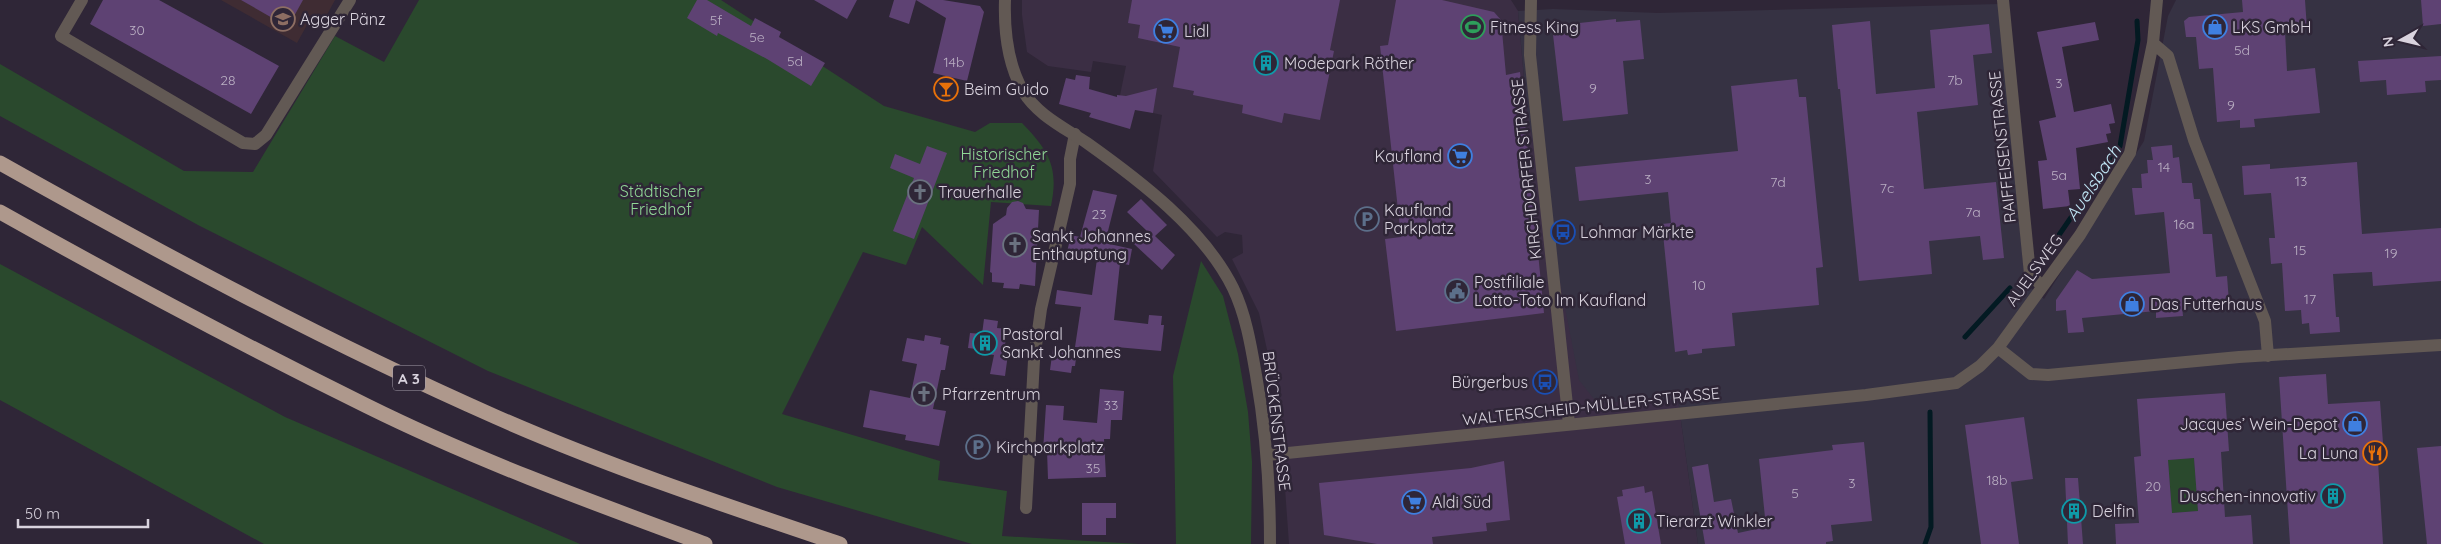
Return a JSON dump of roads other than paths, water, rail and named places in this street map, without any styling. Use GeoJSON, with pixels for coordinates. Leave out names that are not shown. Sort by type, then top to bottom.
{"type":"FeatureCollection","features":[{"type":"Feature","properties":{"kind":"highway","name":"A 3"},"geometry":{"type":"LineString","coordinates":[[0,163],[233,290],[383,366],[463,402],[626,468],[742,512],[840,544]]}},
{"type":"Feature","properties":{"kind":"highway"},"geometry":{"type":"LineString","coordinates":[[0,212],[196,320],[368,407],[602,506],[704,544]]}},
{"type":"Feature","properties":{"kind":"street"},"geometry":{"type":"LineString","coordinates":[[82,0],[61,36],[243,143],[255,144],[266,136],[350,0]]}},
{"type":"Feature","properties":{"kind":"street","name":"BRÜCKENSTRASSE"},"geometry":{"type":"LineString","coordinates":[[1005,0],[1007,47],[1014,71],[1024,93],[1042,113],[1138,179],[1179,217],[1209,252],[1232,288],[1244,316],[1252,351],[1267,455],[1270,544]]}},
{"type":"Feature","properties":{"kind":"street","name":"KIRCHDORFER STRASSE"},"geometry":{"type":"LineString","coordinates":[[1532,0],[1530,55],[1569,424]]}},
{"type":"Feature","properties":{"kind":"street","name":"RAIFFEISENSTRASSE"},"geometry":{"type":"LineString","coordinates":[[2004,0],[2030,274],[2042,286]]}},
{"type":"Feature","properties":{"kind":"street","name":"AUELSWEG"},"geometry":{"type":"LineString","coordinates":[[1919,388],[1956,382],[1980,366],[1998,348],[2080,235],[2130,153],[2153,42],[2156,0]]}},
{"type":"Feature","properties":{"kind":"street"},"geometry":{"type":"LineString","coordinates":[[2153,42],[2168,56],[2194,140],[2265,321],[2268,356]]}},
{"type":"Feature","properties":{"kind":"street"},"geometry":{"type":"LineString","coordinates":[[1026,508],[1034,360],[1040,309],[1070,184],[1070,159],[1075,134]]}},
{"type":"Feature","properties":{"kind":"street"},"geometry":{"type":"LineString","coordinates":[[1998,348],[2031,374],[2048,375],[2268,356],[2441,345]]}},
{"type":"Feature","properties":{"kind":"street","name":"WALTERSCHEID-MÜLLER-STRASSE"},"geometry":{"type":"LineString","coordinates":[[1267,455],[1919,388]]}},
{"type":"Feature","properties":{"kind":"waterway","name":"Auelsbach"},"geometry":{"type":"LineString","coordinates":[[2048,251],[2120,146],[2138,40],[2137,21]]}},
{"type":"Feature","properties":{"kind":"waterway","name":"Auelsbach"},"geometry":{"type":"LineString","coordinates":[[1965,337],[2010,288]]}},
{"type":"Feature","properties":{"kind":"waterway","name":"Auelsbach"},"geometry":{"type":"LineString","coordinates":[[1925,544],[1931,527],[1930,412]]}},
{"type":"Feature","properties":{"kind":"place","name":"Agger Pänz"},"geometry":{"type":"Point","coordinates":[283,19]}},
{"type":"Feature","properties":{"kind":"place","name":"Fitness King"},"geometry":{"type":"Point","coordinates":[1473,27]}},
{"type":"Feature","properties":{"kind":"place","name":"LKS GmbH"},"geometry":{"type":"Point","coordinates":[2215,27]}},
{"type":"Feature","properties":{"kind":"place","name":"Lidl"},"geometry":{"type":"Point","coordinates":[1166,31]}},
{"type":"Feature","properties":{"kind":"place","name":"Modepark Röther"},"geometry":{"type":"Point","coordinates":[1266,63]}},
{"type":"Feature","properties":{"kind":"place","name":"Beim Guido"},"geometry":{"type":"Point","coordinates":[946,89]}},
{"type":"Feature","properties":{"kind":"place","name":"Kaufland"},"geometry":{"type":"Point","coordinates":[1460,156]}},
{"type":"Feature","properties":{"kind":"place","name":"Trauerhalle"},"geometry":{"type":"Point","coordinates":[920,192]}},
{"type":"Feature","properties":{"kind":"place","name":"Kaufland Parkplatz"},"geometry":{"type":"Point","coordinates":[1367,219]}},
{"type":"Feature","properties":{"kind":"place","name":"Lohmar Märkte"},"geometry":{"type":"Point","coordinates":[1563,232]}},
{"type":"Feature","properties":{"kind":"place","name":"Sankt Johannes Enthauptung"},"geometry":{"type":"Point","coordinates":[1015,245]}},
{"type":"Feature","properties":{"kind":"place","name":"Postfiliale Lotto-Toto Im Kaufland"},"geometry":{"type":"Point","coordinates":[1457,291]}},
{"type":"Feature","properties":{"kind":"place","name":"Das Futterhaus"},"geometry":{"type":"Point","coordinates":[2132,304]}},
{"type":"Feature","properties":{"kind":"place","name":"Pastoral Sankt Johannes"},"geometry":{"type":"Point","coordinates":[985,343]}},
{"type":"Feature","properties":{"kind":"place","name":"Bürgerbus"},"geometry":{"type":"Point","coordinates":[1545,382]}},
{"type":"Feature","properties":{"kind":"place","name":"Pfarrzentrum"},"geometry":{"type":"Point","coordinates":[924,394]}},
{"type":"Feature","properties":{"kind":"place","name":"Jacques’ Wein-Depot"},"geometry":{"type":"Point","coordinates":[2355,424]}},
{"type":"Feature","properties":{"kind":"place","name":"Kirchparkplatz"},"geometry":{"type":"Point","coordinates":[978,447]}},
{"type":"Feature","properties":{"kind":"place","name":"La Luna"},"geometry":{"type":"Point","coordinates":[2375,453]}},
{"type":"Feature","properties":{"kind":"place","name":"Duschen-innovativ"},"geometry":{"type":"Point","coordinates":[2333,496]}},
{"type":"Feature","properties":{"kind":"place","name":"Aldi Süd"},"geometry":{"type":"Point","coordinates":[1414,502]}},
{"type":"Feature","properties":{"kind":"place","name":"Delfin"},"geometry":{"type":"Point","coordinates":[2074,511]}},
{"type":"Feature","properties":{"kind":"place","name":"Tierarzt Winkler"},"geometry":{"type":"Point","coordinates":[1639,521]}},
{"type":"Feature","properties":{"kind":"park label","name":"Historischer Friedhof"},"geometry":{"type":"Point","coordinates":[1004,163]}},
{"type":"Feature","properties":{"kind":"park label","name":"Städtischer Friedhof"},"geometry":{"type":"Point","coordinates":[661,200]}}]}
